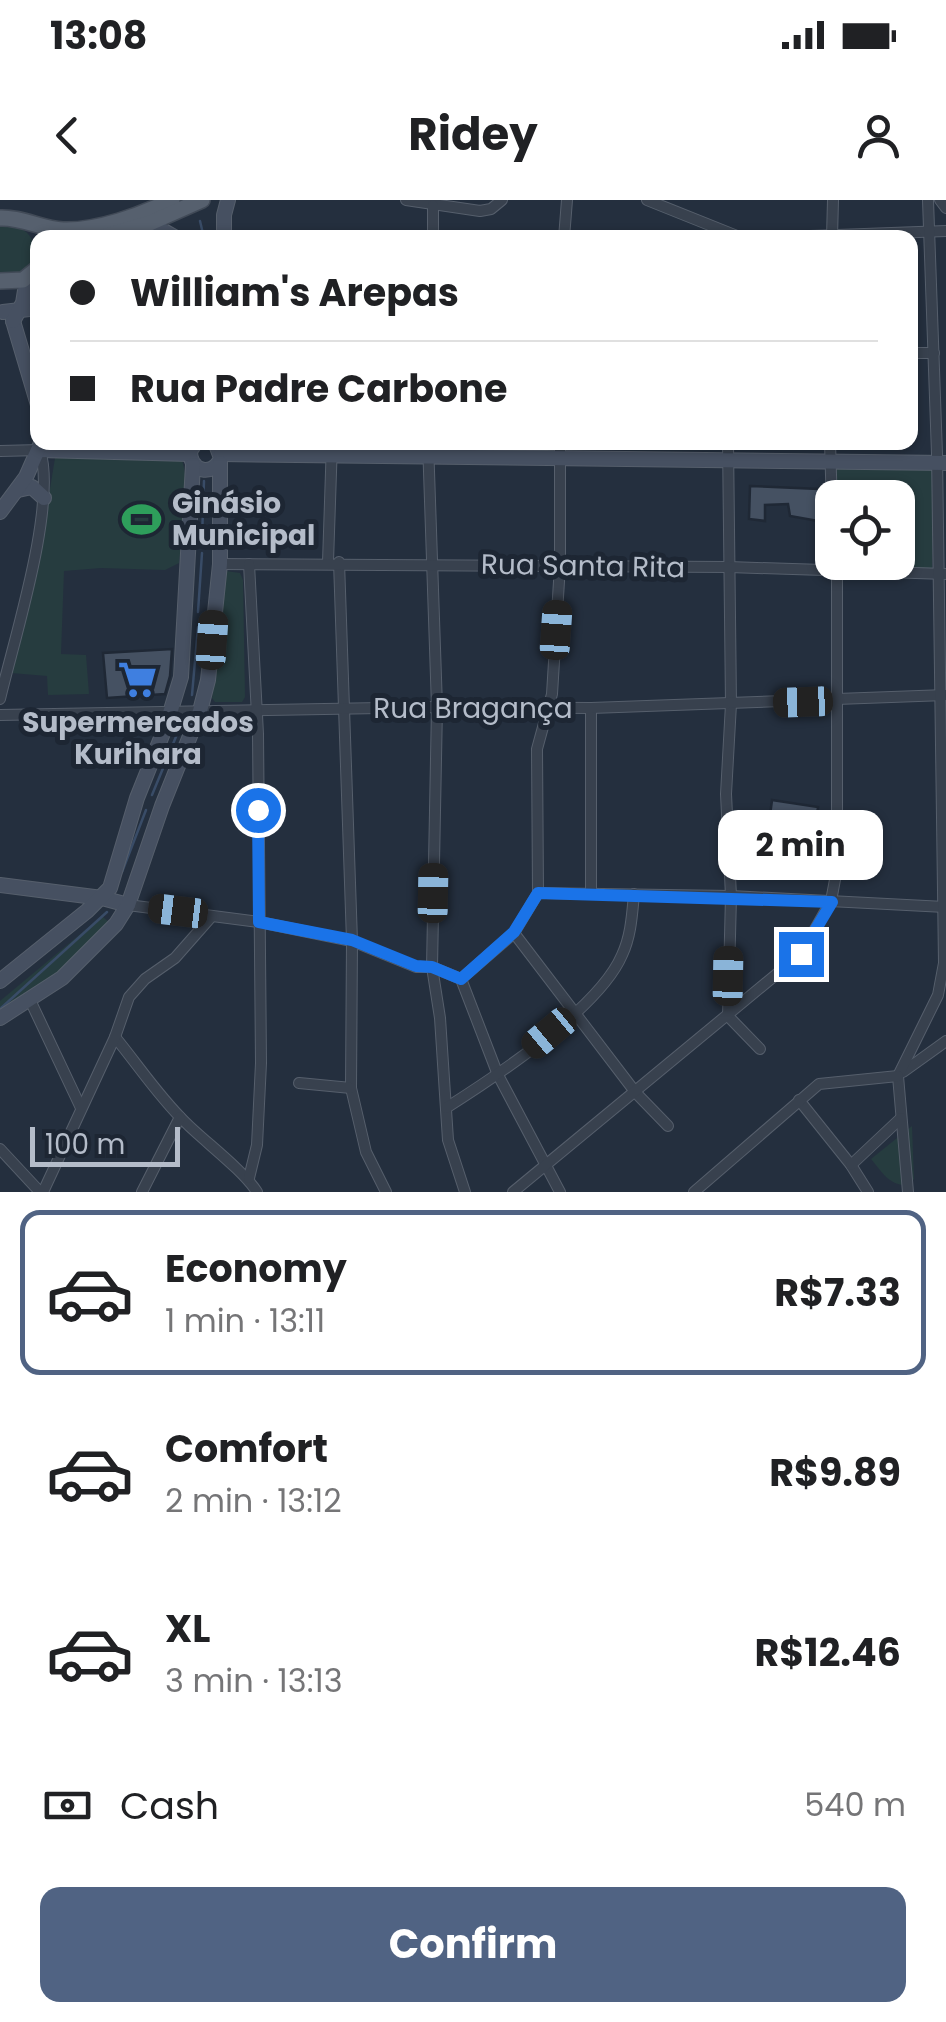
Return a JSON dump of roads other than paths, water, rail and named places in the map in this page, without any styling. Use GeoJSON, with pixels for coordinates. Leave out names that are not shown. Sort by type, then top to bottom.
{"type":"FeatureCollection","features":[{"type":"Feature","properties":{"kind":"main road"},"geometry":{"type":"LineString","coordinates":[[125,230],[202,200]]}},
{"type":"Feature","properties":{"kind":"main road"},"geometry":{"type":"LineString","coordinates":[[0,218],[62,230],[143,213],[163,201]]}},
{"type":"Feature","properties":{"kind":"main road"},"geometry":{"type":"LineString","coordinates":[[25,222],[30,230]]}},
{"type":"Feature","properties":{"kind":"main road"},"geometry":{"type":"LineString","coordinates":[[0,281],[16,282],[30,275]]}},
{"type":"Feature","properties":{"kind":"street"},"geometry":{"type":"LineString","coordinates":[[224,230],[228,200]]}},
{"type":"Feature","properties":{"kind":"street"},"geometry":{"type":"LineString","coordinates":[[406,200],[480,211],[502,200]]}},
{"type":"Feature","properties":{"kind":"street"},"geometry":{"type":"LineString","coordinates":[[565,230],[567,200]]}},
{"type":"Feature","properties":{"kind":"street"},"geometry":{"type":"LineString","coordinates":[[647,200],[722,230]]}},
{"type":"Feature","properties":{"kind":"street"},"geometry":{"type":"LineString","coordinates":[[832,230],[833,200]]}},
{"type":"Feature","properties":{"kind":"street"},"geometry":{"type":"LineString","coordinates":[[908,1192],[898,1076],[938,995],[944,963],[942,463],[928,200]]}},
{"type":"Feature","properties":{"kind":"street"},"geometry":{"type":"LineString","coordinates":[[940,200],[946,208]]}},
{"type":"Feature","properties":{"kind":"street"},"geometry":{"type":"LineString","coordinates":[[433,204],[433,230]]}},
{"type":"Feature","properties":{"kind":"street"},"geometry":{"type":"LineString","coordinates":[[150,222],[163,230]]}},
{"type":"Feature","properties":{"kind":"street"},"geometry":{"type":"LineString","coordinates":[[918,232],[946,232]]}},
{"type":"Feature","properties":{"kind":"street"},"geometry":{"type":"LineString","coordinates":[[30,278],[9,313],[30,380]]}},
{"type":"Feature","properties":{"kind":"street"},"geometry":{"type":"LineString","coordinates":[[918,353],[934,353]]}},
{"type":"Feature","properties":{"kind":"street"},"geometry":{"type":"LineString","coordinates":[[0,450],[30,447]]}},
{"type":"Feature","properties":{"kind":"street"},"geometry":{"type":"LineString","coordinates":[[0,512],[18,490],[38,450]]}},
{"type":"Feature","properties":{"kind":"street"},"geometry":{"type":"LineString","coordinates":[[0,699],[44,498],[41,450]]}},
{"type":"Feature","properties":{"kind":"street"},"geometry":{"type":"LineString","coordinates":[[194,450],[207,470],[219,450]]}},
{"type":"Feature","properties":{"kind":"street"},"geometry":{"type":"LineString","coordinates":[[0,981],[110,888],[137,798],[172,711],[183,662],[194,450]]}},
{"type":"Feature","properties":{"kind":"street"},"geometry":{"type":"LineString","coordinates":[[0,1018],[62,978],[116,924],[128,905],[208,680],[220,564],[219,450]]}},
{"type":"Feature","properties":{"kind":"street"},"geometry":{"type":"LineString","coordinates":[[332,450],[333,562],[345,709],[352,940],[350,1088],[366,1152],[386,1192]]}},
{"type":"Feature","properties":{"kind":"street"},"geometry":{"type":"LineString","coordinates":[[464,1192],[448,1140],[440,1018],[432,967],[437,707],[428,450],[560,450],[728,461],[942,463]]}},
{"type":"Feature","properties":{"kind":"street"},"geometry":{"type":"LineString","coordinates":[[461,979],[514,932],[538,893],[537,750],[551,706],[560,565],[560,450]]}},
{"type":"Feature","properties":{"kind":"street"},"geometry":{"type":"LineString","coordinates":[[728,450],[728,1016],[760,1049]]}},
{"type":"Feature","properties":{"kind":"street"},"geometry":{"type":"LineString","coordinates":[[830,450],[831,480]]}},
{"type":"Feature","properties":{"kind":"street"},"geometry":{"type":"LineString","coordinates":[[18,490],[32,487],[44,498]]}},
{"type":"Feature","properties":{"kind":"street","name":"Rua Santa Rita"},"geometry":{"type":"LineString","coordinates":[[220,564],[815,566]]}},
{"type":"Feature","properties":{"kind":"street"},"geometry":{"type":"LineString","coordinates":[[248,1178],[257,1144],[261,1063],[256,710],[249,564]]}},
{"type":"Feature","properties":{"kind":"street","name":"Rua Santa Rita"},"geometry":{"type":"LineString","coordinates":[[915,572],[941,574]]}},
{"type":"Feature","properties":{"kind":"street"},"geometry":{"type":"LineString","coordinates":[[513,1192],[801,954],[832,902],[839,701],[837,580]]}},
{"type":"Feature","properties":{"kind":"street","name":"Rua Bragança"},"geometry":{"type":"LineString","coordinates":[[0,715],[590,708],[944,695]]}},
{"type":"Feature","properties":{"kind":"street"},"geometry":{"type":"LineString","coordinates":[[590,708],[591,894]]}},
{"type":"Feature","properties":{"kind":"street"},"geometry":{"type":"LineString","coordinates":[[0,885],[259,922],[352,940],[461,979],[498,1076],[560,1192]]}},
{"type":"Feature","properties":{"kind":"street"},"geometry":{"type":"LineString","coordinates":[[538,893],[730,896],[944,907]]}},
{"type":"Feature","properties":{"kind":"street"},"geometry":{"type":"LineString","coordinates":[[446,1108],[498,1076],[575,1012],[612,972],[629,935],[634,894]]}},
{"type":"Feature","properties":{"kind":"street"},"geometry":{"type":"LineString","coordinates":[[0,1150],[42,1192],[135,988],[174,958],[212,916]]}},
{"type":"Feature","properties":{"kind":"street"},"geometry":{"type":"LineString","coordinates":[[514,932],[636,1094],[668,1126]]}},
{"type":"Feature","properties":{"kind":"street"},"geometry":{"type":"LineString","coordinates":[[30,1000],[80,1108]]}},
{"type":"Feature","properties":{"kind":"street"},"geometry":{"type":"LineString","coordinates":[[115,1038],[180,1117],[248,1178],[257,1192]]}},
{"type":"Feature","properties":{"kind":"street"},"geometry":{"type":"LineString","coordinates":[[694,1192],[819,1084],[898,1076],[946,1041]]}},
{"type":"Feature","properties":{"kind":"street"},"geometry":{"type":"LineString","coordinates":[[299,1083],[350,1088]]}},
{"type":"Feature","properties":{"kind":"street"},"geometry":{"type":"LineString","coordinates":[[799,1100],[868,1192]]}},
{"type":"Feature","properties":{"kind":"street"},"geometry":{"type":"LineString","coordinates":[[142,1192],[180,1117]]}},
{"type":"Feature","properties":{"kind":"street"},"geometry":{"type":"LineString","coordinates":[[851,1165],[901,1118]]}},
{"type":"Feature","properties":{"kind":"street"},"geometry":{"type":"LineString","coordinates":[[708,1182],[716,1192]]}},
{"type":"Feature","properties":{"kind":"waterway"},"geometry":{"type":"LineString","coordinates":[[200,221],[202,230]]}},
{"type":"Feature","properties":{"kind":"waterway"},"geometry":{"type":"LineString","coordinates":[[202,538],[204,481]]}},
{"type":"Feature","properties":{"kind":"waterway"},"geometry":{"type":"LineString","coordinates":[[198,612],[202,553]]}},
{"type":"Feature","properties":{"kind":"waterway"},"geometry":{"type":"LineString","coordinates":[[192,695],[198,627]]}},
{"type":"Feature","properties":{"kind":"waterway"},"geometry":{"type":"LineString","coordinates":[[152,795],[180,727]]}},
{"type":"Feature","properties":{"kind":"waterway"},"geometry":{"type":"LineString","coordinates":[[122,872],[146,810]]}},
{"type":"Feature","properties":{"kind":"waterway"},"geometry":{"type":"LineString","coordinates":[[0,1009],[107,912]]}},
{"type":"Feature","properties":{"kind":"place","name":"Ginásio Municipal"},"geometry":{"type":"Point","coordinates":[142,519]}},
{"type":"Feature","properties":{"kind":"place","name":"Supermercados Kurihara"},"geometry":{"type":"Point","coordinates":[138,680]}}]}
